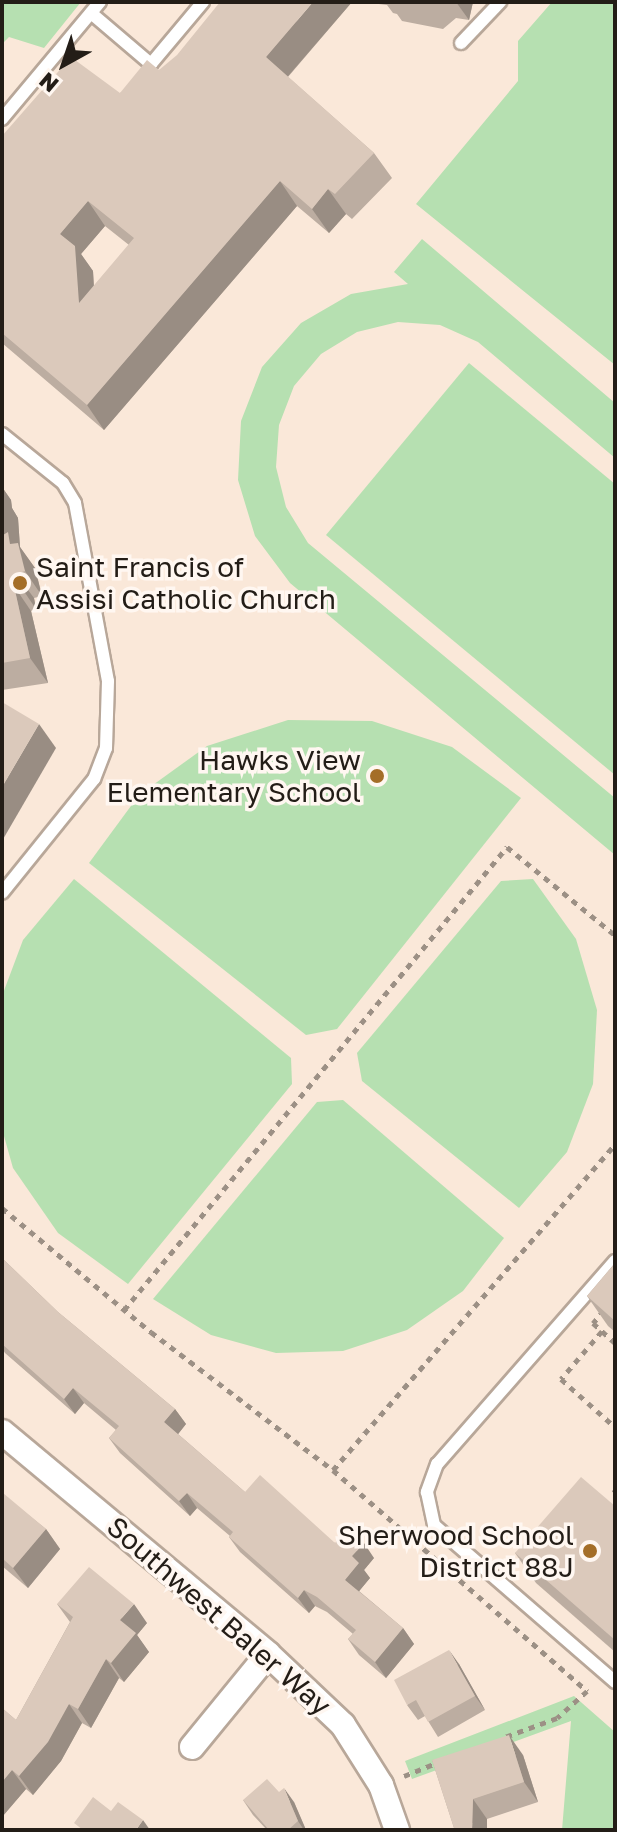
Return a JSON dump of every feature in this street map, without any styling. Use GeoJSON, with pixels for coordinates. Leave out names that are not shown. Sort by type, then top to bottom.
{"type":"FeatureCollection","features":[{"type":"Feature","properties":{"kind":"street","name":"Southwest Baler Way"},"geometry":{"type":"LineString","coordinates":[[2,1432],[268,1654],[343,1725],[381,1785],[397,1830]]}},
{"type":"Feature","properties":{"kind":"street"},"geometry":{"type":"LineString","coordinates":[[192,1747],[268,1654]]}},
{"type":"Feature","properties":{"kind":"lane"},"geometry":{"type":"LineString","coordinates":[[2,119],[100,2]]}},
{"type":"Feature","properties":{"kind":"lane"},"geometry":{"type":"LineString","coordinates":[[91,13],[151,64],[203,2]]}},
{"type":"Feature","properties":{"kind":"lane"},"geometry":{"type":"LineString","coordinates":[[461,43],[500,2]]}},
{"type":"Feature","properties":{"kind":"lane"},"geometry":{"type":"LineString","coordinates":[[2,434],[63,483],[75,503],[108,681],[106,748],[94,779],[2,893]]}},
{"type":"Feature","properties":{"kind":"lane"},"geometry":{"type":"LineString","coordinates":[[615,1261],[437,1464],[427,1492],[434,1525],[615,1682]]}},
{"type":"Feature","properties":{"kind":"path"},"geometry":{"type":"LineString","coordinates":[[124,1310],[507,847],[615,935]]}},
{"type":"Feature","properties":{"kind":"path"},"geometry":{"type":"LineString","coordinates":[[333,1470],[615,1144]]}},
{"type":"Feature","properties":{"kind":"path"},"geometry":{"type":"LineString","coordinates":[[2,1208],[124,1310],[333,1470],[587,1691],[575,1707],[500,1739]]}},
{"type":"Feature","properties":{"kind":"path"},"geometry":{"type":"LineString","coordinates":[[608,1305],[593,1323],[615,1343]]}},
{"type":"Feature","properties":{"kind":"path"},"geometry":{"type":"LineString","coordinates":[[602,1331],[561,1379],[615,1427]]}},
{"type":"Feature","properties":{"kind":"path"},"geometry":{"type":"LineString","coordinates":[[381,1785],[444,1760]]}},
{"type":"Feature","properties":{"kind":"green space"},"geometry":{"type":"Polygon","coordinates":[[[2,2],[81,2],[44,48],[9,37],[2,44],[2,2]]]}},
{"type":"Feature","properties":{"kind":"green space"},"geometry":{"type":"Polygon","coordinates":[[[552,2],[615,2],[615,365],[416,204],[518,81],[518,41],[552,2]]]}},
{"type":"Feature","properties":{"kind":"green space"},"geometry":{"type":"Polygon","coordinates":[[[422,239],[615,403],[615,458],[478,342],[440,325],[398,322],[357,332],[321,354],[294,386],[279,425],[276,467],[286,507],[308,543],[615,798],[615,855],[290,583],[255,536],[238,480],[241,421],[262,367],[301,323],[351,294],[408,284],[394,272],[422,239]]]}},
{"type":"Feature","properties":{"kind":"green space"},"geometry":{"type":"Polygon","coordinates":[[[469,363],[615,484],[615,775],[326,535],[469,363]]]}},
{"type":"Feature","properties":{"kind":"green space"},"geometry":{"type":"Polygon","coordinates":[[[288,720],[372,721],[452,747],[521,798],[337,1029],[306,1035],[89,863],[139,795],[207,746],[288,720]]]}},
{"type":"Feature","properties":{"kind":"green space"},"geometry":{"type":"Polygon","coordinates":[[[74,879],[291,1058],[292,1084],[128,1284],[58,1233],[13,1168],[2,1129],[2,996],[23,940],[74,879]]]}},
{"type":"Feature","properties":{"kind":"green space"},"geometry":{"type":"Polygon","coordinates":[[[533,879],[576,939],[597,1010],[593,1084],[567,1152],[519,1208],[362,1081],[357,1053],[501,881],[533,879]]]}},
{"type":"Feature","properties":{"kind":"green space"},"geometry":{"type":"Polygon","coordinates":[[[343,1100],[504,1238],[463,1291],[407,1330],[343,1351],[276,1353],[211,1335],[153,1299],[317,1102],[343,1100]]]}},
{"type":"Feature","properties":{"kind":"green space"},"geometry":{"type":"Polygon","coordinates":[[[574,1696],[615,1732],[615,1830],[562,1830],[571,1721],[412,1779],[405,1761],[574,1696]]]}},
{"type":"Feature","properties":{"kind":"building"},"geometry":{"type":"Polygon","coordinates":[[[220,2],[313,2],[266,57],[374,153],[335,194],[328,189],[312,209],[280,181],[87,405],[2,333],[2,136],[71,57],[120,93],[147,60],[159,70],[177,55],[220,2]],[[88,201],[60,234],[75,246],[79,303],[134,238],[88,201]]]}},
{"type":"Feature","properties":{"kind":"building"},"geometry":{"type":"Polygon","coordinates":[[[2,511],[3,535],[8,532],[10,544],[18,543],[25,571],[16,574],[19,584],[14,586],[30,658],[2,663],[2,511]]]}},
{"type":"Feature","properties":{"kind":"building"},"geometry":{"type":"Polygon","coordinates":[[[2,702],[39,724],[2,787],[2,702]]]}},
{"type":"Feature","properties":{"kind":"building"},"geometry":{"type":"Polygon","coordinates":[[[2,1258],[58,1312],[175,1409],[164,1422],[245,1492],[260,1475],[335,1543],[347,1529],[364,1543],[352,1556],[359,1563],[345,1580],[403,1628],[375,1662],[348,1639],[356,1630],[317,1597],[304,1590],[298,1598],[229,1537],[233,1532],[187,1493],[179,1501],[109,1438],[119,1426],[73,1388],[64,1399],[2,1344],[2,1258]]]}},
{"type":"Feature","properties":{"kind":"building"},"geometry":{"type":"Polygon","coordinates":[[[615,1263],[615,1321],[587,1296],[615,1263]]]}},
{"type":"Feature","properties":{"kind":"building"},"geometry":{"type":"Polygon","coordinates":[[[581,1477],[615,1506],[615,1640],[515,1553],[581,1477]]]}},
{"type":"Feature","properties":{"kind":"building"},"geometry":{"type":"Polygon","coordinates":[[[3,1493],[46,1529],[13,1568],[2,1558],[3,1493]]]}},
{"type":"Feature","properties":{"kind":"building"},"geometry":{"type":"Polygon","coordinates":[[[89,1567],[134,1604],[120,1620],[136,1633],[111,1663],[106,1659],[78,1709],[69,1704],[48,1742],[19,1776],[12,1770],[2,1782],[2,1708],[16,1720],[73,1617],[57,1604],[89,1567]]]}},
{"type":"Feature","properties":{"kind":"building"},"geometry":{"type":"Polygon","coordinates":[[[449,1650],[475,1696],[428,1722],[416,1700],[407,1705],[394,1680],[449,1650]]]}},
{"type":"Feature","properties":{"kind":"building"},"geometry":{"type":"Polygon","coordinates":[[[509,1735],[524,1782],[473,1799],[472,1830],[442,1830],[454,1828],[432,1760],[509,1735]]]}},
{"type":"Feature","properties":{"kind":"building"},"geometry":{"type":"Polygon","coordinates":[[[267,1779],[279,1792],[284,1788],[298,1821],[288,1830],[269,1830],[243,1800],[267,1779]]]}},
{"type":"Feature","properties":{"kind":"building"},"geometry":{"type":"Polygon","coordinates":[[[93,1797],[111,1811],[118,1802],[143,1820],[136,1830],[83,1830],[74,1823],[93,1797]]]}},
{"type":"Feature","properties":{"kind":"place","name":"Saint Francis of Assisi Catholic Church"},"geometry":{"type":"Point","coordinates":[20,583]}},
{"type":"Feature","properties":{"kind":"place","name":"Hawks View Elementary School"},"geometry":{"type":"Point","coordinates":[377,776]}},
{"type":"Feature","properties":{"kind":"place","name":"Sherwood School District 88J"},"geometry":{"type":"Point","coordinates":[590,1551]}}]}
